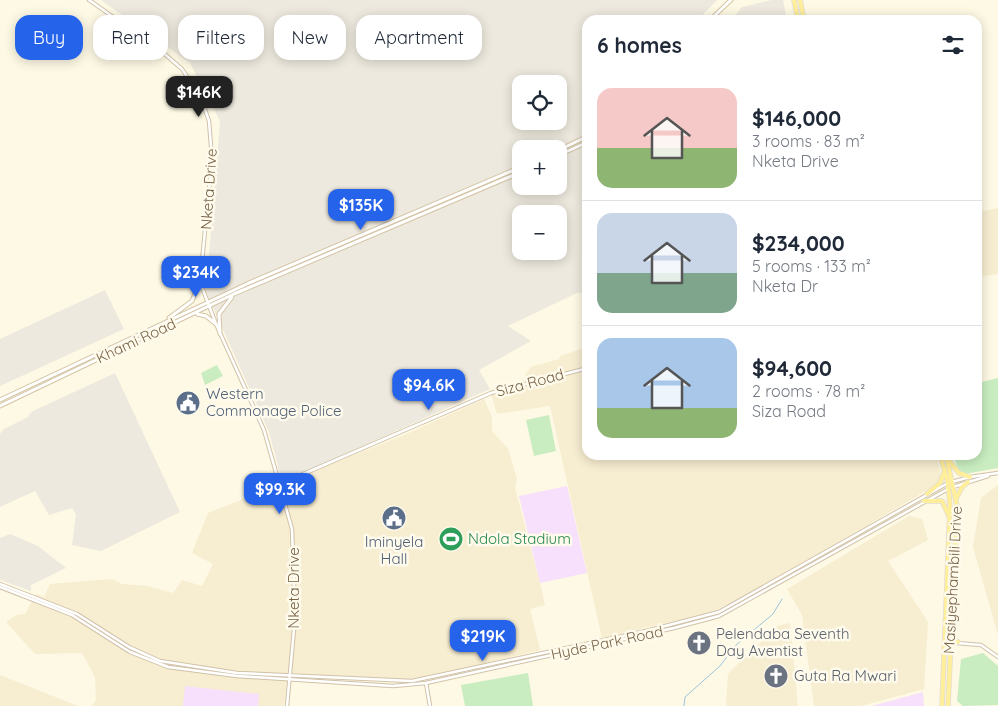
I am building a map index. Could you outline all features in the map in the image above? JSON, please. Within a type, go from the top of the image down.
[{"type":"main road","points":[[716,15],[730,0]]},
{"type":"main road","points":[[794,0],[797,15]]},
{"type":"main road","points":[[800,0],[803,15]]},
{"type":"main road","points":[[717,15],[720,11]]},
{"type":"main road","points":[[567,146],[582,139]]},
{"type":"main road","points":[[567,151],[582,145]]},
{"type":"main road","name":"Khami Road","points":[[0,400],[162,323],[512,170]]},
{"type":"main road","name":"Khami Road","points":[[0,406],[193,314],[208,304],[512,176]]},
{"type":"main road","points":[[162,323],[192,301],[200,282]]},
{"type":"main road","points":[[220,334],[220,310],[234,294]]},
{"type":"main road","points":[[193,314],[202,314],[216,324]]},
{"type":"main road","name":"Masiyephambili Drive","points":[[941,460],[948,486],[950,520],[947,642],[948,706]]},
{"type":"main road","points":[[948,460],[959,473],[969,479],[956,498]]},
{"type":"main road","name":"Masiyephambili Drive","points":[[942,706],[947,642],[950,634],[956,498],[948,460]]},
{"type":"main road","points":[[927,494],[942,481],[944,470]]},
{"type":"main road","points":[[924,501],[942,501],[950,520]]},
{"type":"main road","points":[[950,634],[958,642]]},
{"type":"street","name":"Nketa Drive","points":[[89,0],[173,61],[190,79],[201,98],[210,128],[212,159],[200,282],[220,334],[264,430],[292,529],[295,618],[287,706]]},
{"type":"street","name":"Siza Road","points":[[280,484],[492,393],[582,370]]},
{"type":"street","name":"Hyde Park Road","points":[[0,587],[72,615],[130,652],[157,664],[218,674],[391,681],[425,679],[655,629],[719,612],[927,494],[969,479],[998,473]]},
{"type":"street","name":"Hyde Park Road","points":[[0,584],[77,614],[130,647],[160,661],[218,671],[291,678],[393,686],[426,683],[674,628],[719,616],[948,486]]},
{"type":"street","points":[[947,642],[981,645],[998,657]]},
{"type":"street","points":[[426,683],[430,706]]},
{"type":"shaded area","points":[[101,0],[717,0],[703,15],[582,15],[582,293],[577,293],[508,326],[531,341],[479,370],[490,389],[282,482],[269,432],[206,292],[220,121],[190,63],[186,60],[264,60],[264,15],[178,15],[178,55],[168,47],[168,15],[122,15]]},
{"type":"shaded area","points":[[771,0],[783,0],[786,15],[735,15],[742,7]]},
{"type":"shaded area","points":[[998,208],[998,274],[982,276],[982,211]]},
{"type":"shaded area","points":[[105,290],[124,329],[0,386],[0,339]]},
{"type":"shaded area","points":[[582,349],[582,460],[937,460],[943,481],[755,591],[712,612],[602,638],[550,406],[497,414],[490,391],[526,379],[525,375],[531,367],[559,359],[560,356]]},
{"type":"shaded area","points":[[115,373],[180,512],[101,551],[72,545],[76,514],[72,508],[49,515],[35,491],[0,507],[0,434],[4,429],[28,417],[31,412]]},
{"type":"shaded area","points":[[484,399],[492,417],[492,431],[508,449],[517,479],[515,488],[545,605],[530,609],[540,650],[433,676],[401,680],[288,673],[284,706],[92,706],[96,700],[95,677],[82,653],[35,654],[6,622],[16,615],[25,614],[36,594],[44,597],[50,584],[112,579],[122,584],[147,586],[173,593],[182,580],[202,586],[213,564],[192,553],[208,513],[402,436]]},
{"type":"shaded area","points":[[998,485],[998,635],[973,547],[981,498]]},
{"type":"shaded area","points":[[567,486],[587,573],[540,583],[519,496]]},
{"type":"shaded area","points":[[909,516],[922,519],[928,540],[888,561],[928,622],[924,689],[861,706],[814,706],[802,615],[787,589]]},
{"type":"shaded area","points":[[10,534],[38,546],[66,568],[31,585],[31,591],[0,580],[0,538]]},
{"type":"shaded area","points":[[790,623],[798,706],[726,706],[728,674],[777,626]]},
{"type":"shaded area","points":[[0,675],[78,706],[0,706]]},
{"type":"shaded area","points":[[185,686],[259,694],[258,706],[183,706]]},
{"type":"shaded area","points":[[923,692],[924,706],[872,706]]},
{"type":"green space","points":[[217,365],[223,376],[205,385],[201,373]]},
{"type":"green space","points":[[998,378],[998,468],[965,474],[959,471],[955,460],[982,460],[982,382]]},
{"type":"green space","points":[[549,415],[556,451],[534,456],[526,420]]},
{"type":"green space","points":[[983,653],[998,666],[998,705],[963,706],[957,701],[961,659]]},
{"type":"green space","points":[[528,673],[533,706],[465,706],[461,685]]},
{"type":"waterway","points":[[684,706],[685,697],[720,666],[736,645],[773,614],[782,599]]},
{"type":"place","name":"Western Commonage Police","points":[[188,403]]},
{"type":"place","name":"Iminyela Hall","points":[[394,518]]},
{"type":"place","name":"Ndola Stadium","points":[[451,539]]},
{"type":"place","name":"Pelendaba Seventh Day Aventist","points":[[699,643]]},
{"type":"place","name":"Guta Ra Mwari","points":[[776,676]]}]
